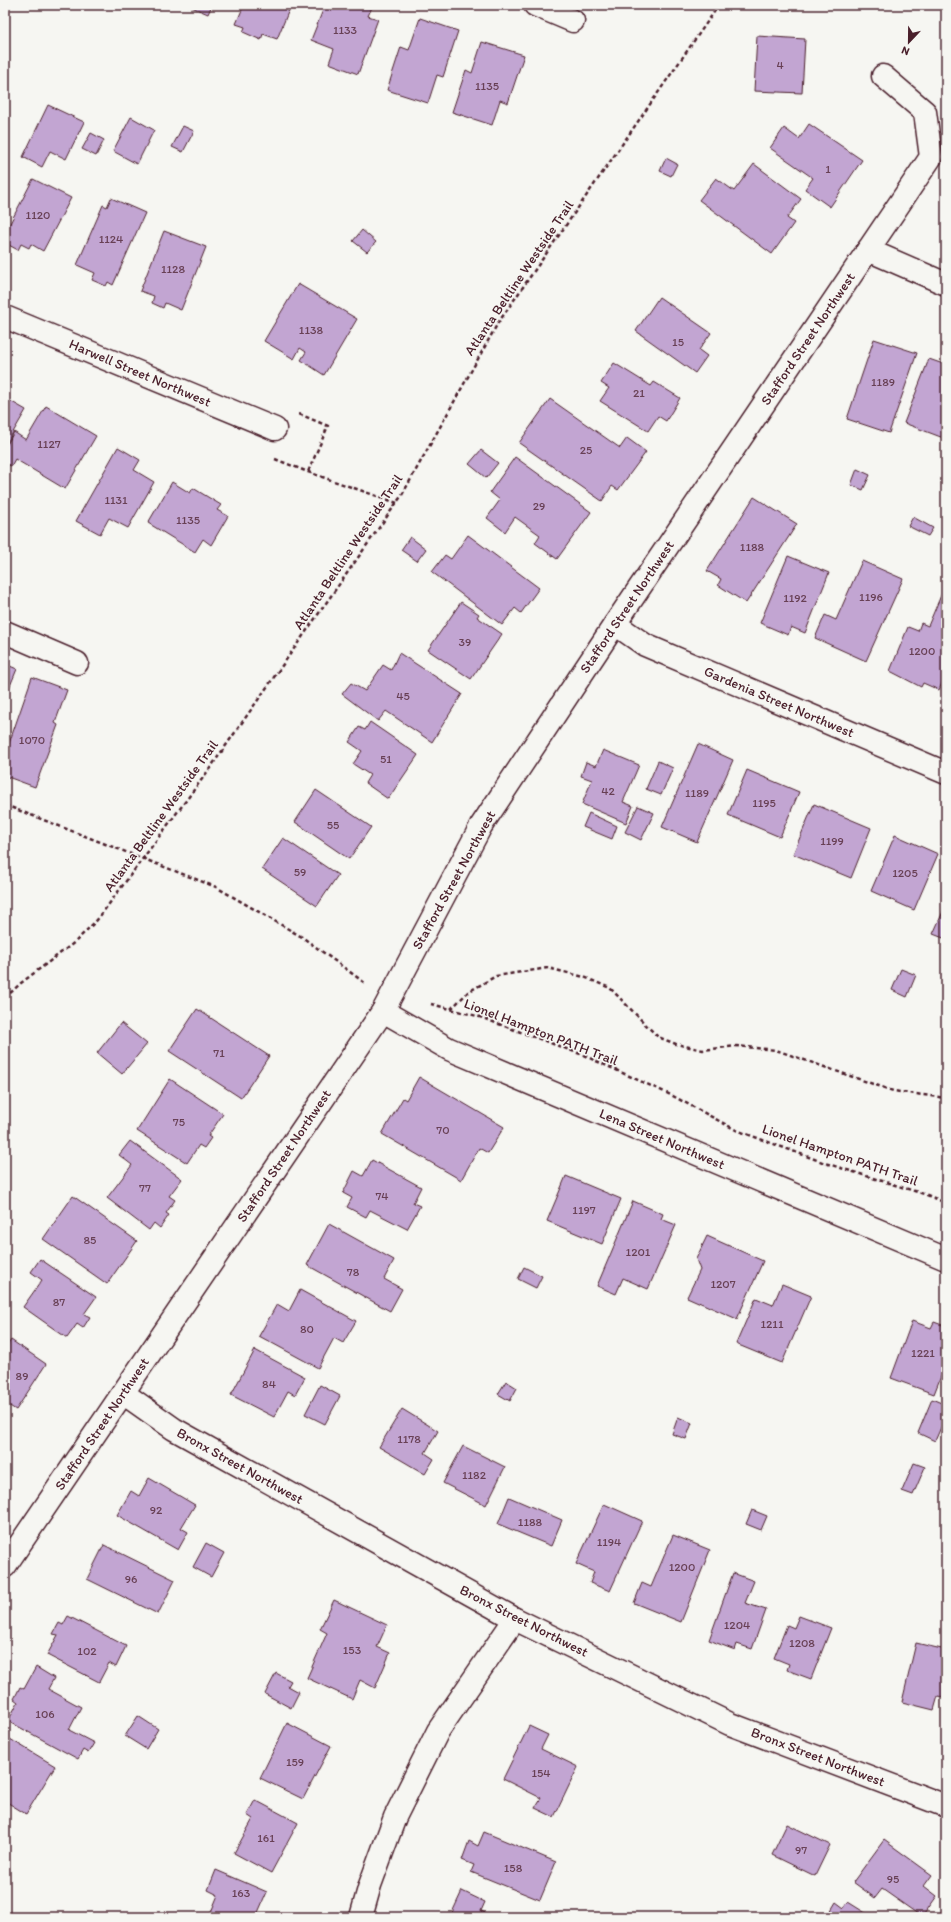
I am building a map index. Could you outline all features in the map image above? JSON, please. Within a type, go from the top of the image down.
[{"type":"street","points":[[534,5],[573,21]]},
{"type":"street","name":"Stafford Street Northwest","points":[[5,1566],[388,1001],[481,826],[615,624],[931,157],[924,112],[883,76]]},
{"type":"street","points":[[868,250],[946,284]]},
{"type":"street","name":"Harwell Street Northwest","points":[[5,317],[275,429]]},
{"type":"street","name":"Gardenia Street Northwest","points":[[615,624],[645,645],[946,773]]},
{"type":"street","points":[[5,632],[77,663]]},
{"type":"street","name":"Lena Street Northwest","points":[[388,1001],[449,1050],[946,1259]]},
{"type":"street","name":"Bronx Street Northwest","points":[[123,1394],[174,1429],[515,1619],[730,1724],[946,1806]]},
{"type":"street","points":[[361,1917],[370,1885],[394,1817],[438,1731],[515,1619]]},
{"type":"path","name":"Atlanta Beltline Westside Trail","points":[[5,998],[21,983],[75,942],[97,920],[208,772],[397,503],[498,323],[719,5]]},
{"type":"path","points":[[291,411],[328,426],[308,472]]},
{"type":"path","points":[[272,457],[308,472],[397,503]]},
{"type":"path","points":[[5,809],[6,805]]},
{"type":"path","name":"Lionel Hampton PATH Trail","points":[[6,805],[216,887],[302,937],[388,1001],[451,1009],[477,1016],[583,1055],[671,1095],[736,1130],[825,1164],[927,1195],[946,1203]]},
{"type":"path","points":[[451,1009],[468,992],[496,976],[548,968],[584,977],[610,988],[658,1037],[676,1044],[703,1050],[736,1046],[776,1050],[893,1091],[946,1098]]},
{"type":"building","points":[[187,5],[212,5],[208,14]]},
{"type":"building","points":[[244,5],[291,5],[277,39],[263,34],[261,40],[243,32],[245,27],[236,24]]},
{"type":"building","points":[[325,5],[373,5],[368,16],[378,19],[358,74],[329,63],[334,49],[311,40]]},
{"type":"building","points":[[420,18],[458,31],[443,77],[437,75],[428,103],[387,90],[401,47],[409,50]]},
{"type":"building","points":[[757,36],[805,39],[802,93],[754,91]]},
{"type":"building","points":[[482,42],[524,55],[508,103],[500,100],[492,125],[452,112],[466,70],[472,73]]},
{"type":"building","points":[[48,105],[84,122],[66,159],[50,151],[42,167],[23,157]]},
{"type":"building","points":[[131,117],[154,130],[137,164],[113,151]]},
{"type":"building","points":[[809,124],[862,160],[830,207],[805,189],[813,178],[770,148],[784,128],[799,139]]},
{"type":"building","points":[[183,126],[194,131],[183,152],[172,147]]},
{"type":"building","points":[[91,133],[104,140],[96,156],[82,149]]},
{"type":"building","points":[[666,158],[677,164],[671,176],[660,171]]},
{"type":"building","points":[[754,164],[801,199],[787,218],[794,223],[772,254],[699,200],[716,178],[734,191]]},
{"type":"building","points":[[33,179],[71,198],[43,251],[31,244],[29,248],[21,244],[18,250],[5,243],[5,233]]},
{"type":"building","points":[[111,198],[145,213],[113,285],[108,282],[106,286],[92,280],[95,273],[77,265],[103,205],[107,207]]},
{"type":"building","points":[[362,230],[376,242],[367,252],[353,241]]},
{"type":"building","points":[[164,231],[206,247],[181,310],[165,303],[163,308],[152,303],[154,296],[140,291]]},
{"type":"building","points":[[298,284],[357,319],[324,375],[301,360],[306,352],[300,348],[294,359],[264,341]]},
{"type":"building","points":[[659,297],[711,333],[699,350],[707,356],[695,373],[636,331]]},
{"type":"building","points":[[874,339],[917,353],[889,433],[847,419]]},
{"type":"building","points":[[929,359],[946,365],[946,439],[904,423]]},
{"type":"building","points":[[614,363],[651,386],[654,382],[680,398],[666,421],[658,416],[648,431],[600,401],[609,388],[601,383]]},
{"type":"building","points":[[5,398],[26,410],[5,446]]},
{"type":"building","points":[[550,399],[620,448],[627,438],[646,452],[618,490],[612,486],[602,501],[519,443]]},
{"type":"building","points":[[46,406],[96,436],[65,489],[15,459],[11,466],[5,463],[5,448],[14,432],[26,440]]},
{"type":"building","points":[[118,447],[140,460],[134,470],[154,482],[128,528],[109,518],[100,534],[76,521]]},
{"type":"building","points":[[481,450],[498,463],[486,478],[469,464]]},
{"type":"building","points":[[515,457],[591,512],[557,559],[535,543],[540,535],[515,517],[505,532],[487,518],[500,500],[490,492]]},
{"type":"building","points":[[857,469],[870,475],[863,490],[851,485]]},
{"type":"building","points":[[172,482],[190,493],[193,488],[221,505],[217,510],[228,516],[211,545],[203,539],[195,552],[148,523]]},
{"type":"building","points":[[754,497],[797,524],[746,603],[718,585],[721,579],[707,571]]},
{"type":"building","points":[[913,517],[933,528],[928,536],[908,526]]},
{"type":"building","points":[[468,535],[539,588],[521,613],[515,608],[502,625],[432,572],[445,555],[451,559]]},
{"type":"building","points":[[410,537],[426,549],[417,561],[401,550]]},
{"type":"building","points":[[788,556],[829,573],[805,633],[791,627],[788,635],[760,623]]},
{"type":"building","points":[[862,561],[903,579],[866,661],[815,638],[825,615],[836,620]]},
{"type":"building","points":[[942,593],[946,595],[946,674],[939,690],[923,683],[921,687],[890,671],[908,627],[918,631],[921,623],[928,626]]},
{"type":"building","points":[[461,602],[479,614],[477,617],[502,634],[471,679],[428,650]]},
{"type":"building","points":[[399,653],[462,694],[432,742],[386,711],[378,721],[342,694],[351,683],[365,691],[383,665],[391,670]]},
{"type":"building","points":[[5,664],[17,669],[5,698]]},
{"type":"building","points":[[32,677],[67,690],[55,723],[58,725],[35,787],[5,776],[5,755]]},
{"type":"building","points":[[370,722],[418,755],[388,799],[365,783],[370,775],[353,764],[362,751],[349,742],[359,727],[365,730]]},
{"type":"building","points":[[698,744],[733,760],[697,842],[662,827]]},
{"type":"building","points":[[603,750],[639,765],[623,802],[633,806],[626,823],[582,804],[592,780],[581,776],[586,762],[596,766]]},
{"type":"building","points":[[658,761],[673,768],[661,795],[646,789]]},
{"type":"building","points":[[747,770],[799,792],[780,837],[728,815]]},
{"type":"building","points":[[316,790],[371,827],[349,859],[295,822]]},
{"type":"building","points":[[814,804],[871,828],[851,878],[793,854]]},
{"type":"building","points":[[638,806],[654,813],[641,840],[625,832]]},
{"type":"building","points":[[589,813],[617,826],[612,839],[583,827]]},
{"type":"building","points":[[895,835],[938,854],[914,910],[871,891]]},
{"type":"building","points":[[283,838],[338,875],[317,906],[262,869]]},
{"type":"building","points":[[946,905],[946,939],[933,934]]},
{"type":"building","points":[[901,969],[916,975],[907,997],[892,990]]},
{"type":"building","points":[[197,1009],[269,1056],[241,1098],[169,1051]]},
{"type":"building","points":[[121,1023],[147,1044],[122,1074],[97,1053]]},
{"type":"building","points":[[419,1077],[504,1127],[488,1153],[479,1148],[461,1180],[382,1134],[403,1098],[406,1100]]},
{"type":"building","points":[[170,1079],[223,1114],[208,1136],[211,1138],[204,1148],[199,1145],[187,1163],[137,1131]]},
{"type":"building","points":[[130,1141],[182,1179],[169,1196],[175,1200],[166,1213],[169,1215],[160,1228],[154,1223],[149,1230],[107,1198],[132,1165],[119,1155]]},
{"type":"building","points":[[372,1160],[421,1187],[413,1203],[420,1206],[407,1229],[370,1210],[366,1217],[347,1207],[352,1198],[343,1193],[354,1171],[363,1176]]},
{"type":"building","points":[[566,1176],[621,1199],[602,1244],[547,1221]]},
{"type":"building","points":[[73,1196],[137,1241],[107,1284],[43,1239]]},
{"type":"building","points":[[633,1201],[663,1214],[661,1219],[676,1225],[648,1289],[623,1278],[616,1294],[597,1286]]},
{"type":"building","points":[[329,1224],[394,1260],[384,1279],[402,1289],[390,1311],[307,1265]]},
{"type":"building","points":[[707,1236],[763,1261],[737,1319],[687,1297],[700,1270],[696,1259]]},
{"type":"building","points":[[40,1259],[96,1297],[84,1314],[90,1317],[83,1328],[77,1324],[67,1338],[23,1307],[42,1280],[31,1272]]},
{"type":"building","points":[[524,1267],[542,1276],[536,1288],[518,1279]]},
{"type":"building","points":[[782,1284],[811,1296],[782,1363],[736,1344],[756,1298],[773,1305]]},
{"type":"building","points":[[300,1290],[356,1321],[343,1343],[334,1338],[318,1368],[259,1336],[277,1304],[289,1311]]},
{"type":"building","points":[[912,1321],[931,1328],[934,1322],[945,1326],[943,1332],[946,1334],[946,1373],[943,1371],[934,1394],[891,1378]]},
{"type":"building","points":[[11,1340],[46,1364],[16,1410],[5,1403],[5,1394],[8,1390],[5,1388],[5,1349]]},
{"type":"building","points":[[255,1350],[305,1377],[295,1395],[288,1391],[274,1417],[231,1395]]},
{"type":"building","points":[[506,1381],[517,1388],[510,1401],[498,1394]]},
{"type":"building","points":[[320,1385],[340,1396],[325,1424],[305,1414]]},
{"type":"building","points":[[932,1399],[946,1405],[946,1416],[935,1441],[918,1433]]},
{"type":"building","points":[[402,1409],[438,1431],[425,1453],[434,1459],[425,1474],[379,1447]]},
{"type":"building","points":[[678,1417],[692,1423],[686,1439],[672,1434]]},
{"type":"building","points":[[463,1446],[505,1467],[486,1505],[443,1483]]},
{"type":"building","points":[[914,1463],[925,1467],[913,1495],[902,1491]]},
{"type":"building","points":[[149,1478],[195,1505],[181,1528],[188,1532],[178,1550],[117,1515],[131,1491],[139,1496]]},
{"type":"building","points":[[509,1497],[562,1520],[551,1546],[498,1524]]},
{"type":"building","points":[[604,1504],[642,1521],[610,1591],[590,1583],[594,1572],[576,1564]]},
{"type":"building","points":[[752,1510],[767,1516],[761,1530],[746,1524]]},
{"type":"building","points":[[673,1535],[710,1550],[681,1622],[634,1603],[642,1583],[651,1587]]},
{"type":"building","points":[[206,1543],[224,1553],[211,1577],[193,1567]]},
{"type":"building","points":[[104,1545],[175,1580],[158,1614],[87,1579]]},
{"type":"building","points":[[733,1573],[754,1581],[745,1603],[766,1610],[752,1649],[737,1644],[735,1650],[709,1640]]},
{"type":"building","points":[[334,1600],[387,1625],[377,1647],[390,1653],[375,1688],[360,1680],[352,1699],[307,1678],[327,1633],[320,1629]]},
{"type":"building","points":[[68,1616],[126,1646],[116,1667],[109,1663],[99,1682],[47,1655],[58,1635],[53,1634],[59,1623],[63,1625]]},
{"type":"building","points":[[799,1616],[831,1628],[811,1679],[787,1670],[789,1664],[774,1658],[787,1625],[794,1628]]},
{"type":"building","points":[[916,1643],[946,1650],[946,1698],[938,1696],[934,1710],[902,1702]]},
{"type":"building","points":[[36,1667],[54,1678],[48,1689],[81,1707],[69,1730],[94,1743],[88,1753],[83,1750],[78,1759],[8,1721],[18,1702],[14,1699],[20,1687],[24,1689]]},
{"type":"building","points":[[276,1673],[291,1681],[288,1686],[299,1692],[291,1708],[265,1694]]},
{"type":"building","points":[[138,1716],[158,1729],[146,1749],[125,1736]]},
{"type":"building","points":[[287,1723],[331,1746],[303,1799],[260,1778]]},
{"type":"building","points":[[529,1726],[548,1735],[541,1749],[578,1767],[554,1817],[535,1808],[541,1798],[503,1779]]},
{"type":"building","points":[[5,1736],[55,1766],[26,1814],[5,1801]]},
{"type":"building","points":[[255,1800],[298,1823],[271,1873],[234,1853],[253,1819],[247,1815]]},
{"type":"building","points":[[787,1824],[830,1845],[815,1876],[772,1855]]},
{"type":"building","points":[[484,1832],[556,1862],[540,1900],[471,1872],[474,1865],[462,1860],[469,1841],[478,1846]]},
{"type":"building","points":[[884,1840],[932,1875],[924,1886],[937,1896],[922,1917],[882,1889],[875,1898],[853,1882]]},
{"type":"building","points":[[216,1870],[267,1892],[256,1917],[209,1917],[218,1895],[208,1890]]},
{"type":"building","points":[[462,1891],[485,1902],[481,1911],[494,1917],[450,1917]]},
{"type":"building","points":[[836,1902],[844,1908],[848,1902],[872,1917],[827,1917]]}]
